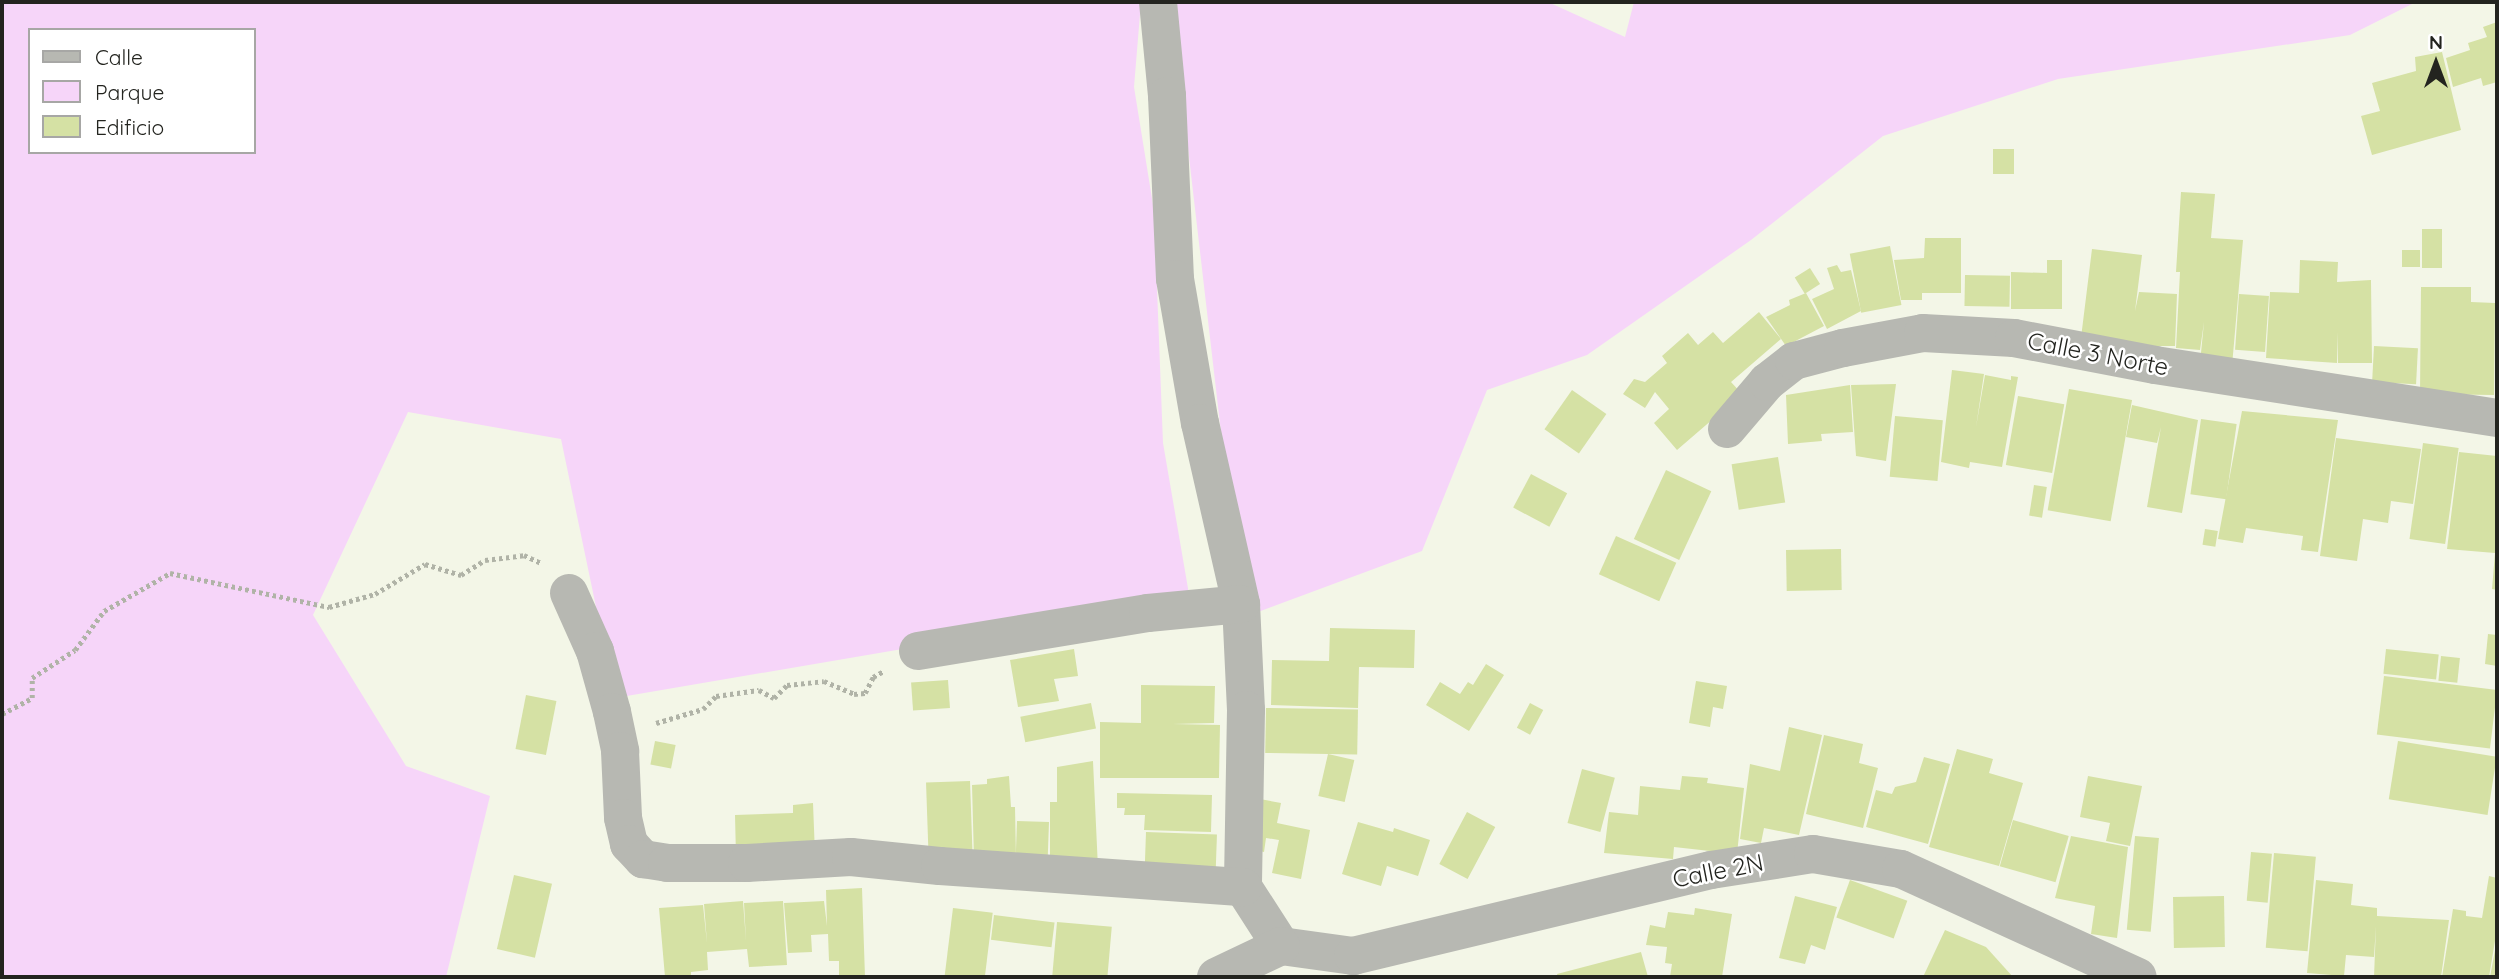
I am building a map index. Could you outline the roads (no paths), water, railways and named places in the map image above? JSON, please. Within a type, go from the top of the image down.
[{"type":"street","points":[[1158,2],[1167,96],[1175,279],[1199,423],[1241,604],[1246,710],[1243,887],[1281,946],[1216,977]]},
{"type":"street","name":"Calle 3 Norte","points":[[1727,429],[1767,382],[1794,361],[1843,348],[1923,333],[2014,338],[2155,365],[2497,418]]},
{"type":"street","points":[[569,593],[595,651],[612,712],[620,751],[623,818],[629,844],[643,859],[667,863],[747,863],[851,856],[940,866],[1243,887]]},
{"type":"street","points":[[918,651],[1148,613],[1241,604]]},
{"type":"street","name":"Calle 2N","points":[[1281,946],[1353,956],[1710,870],[1813,854],[1901,869],[2138,977]]}]
